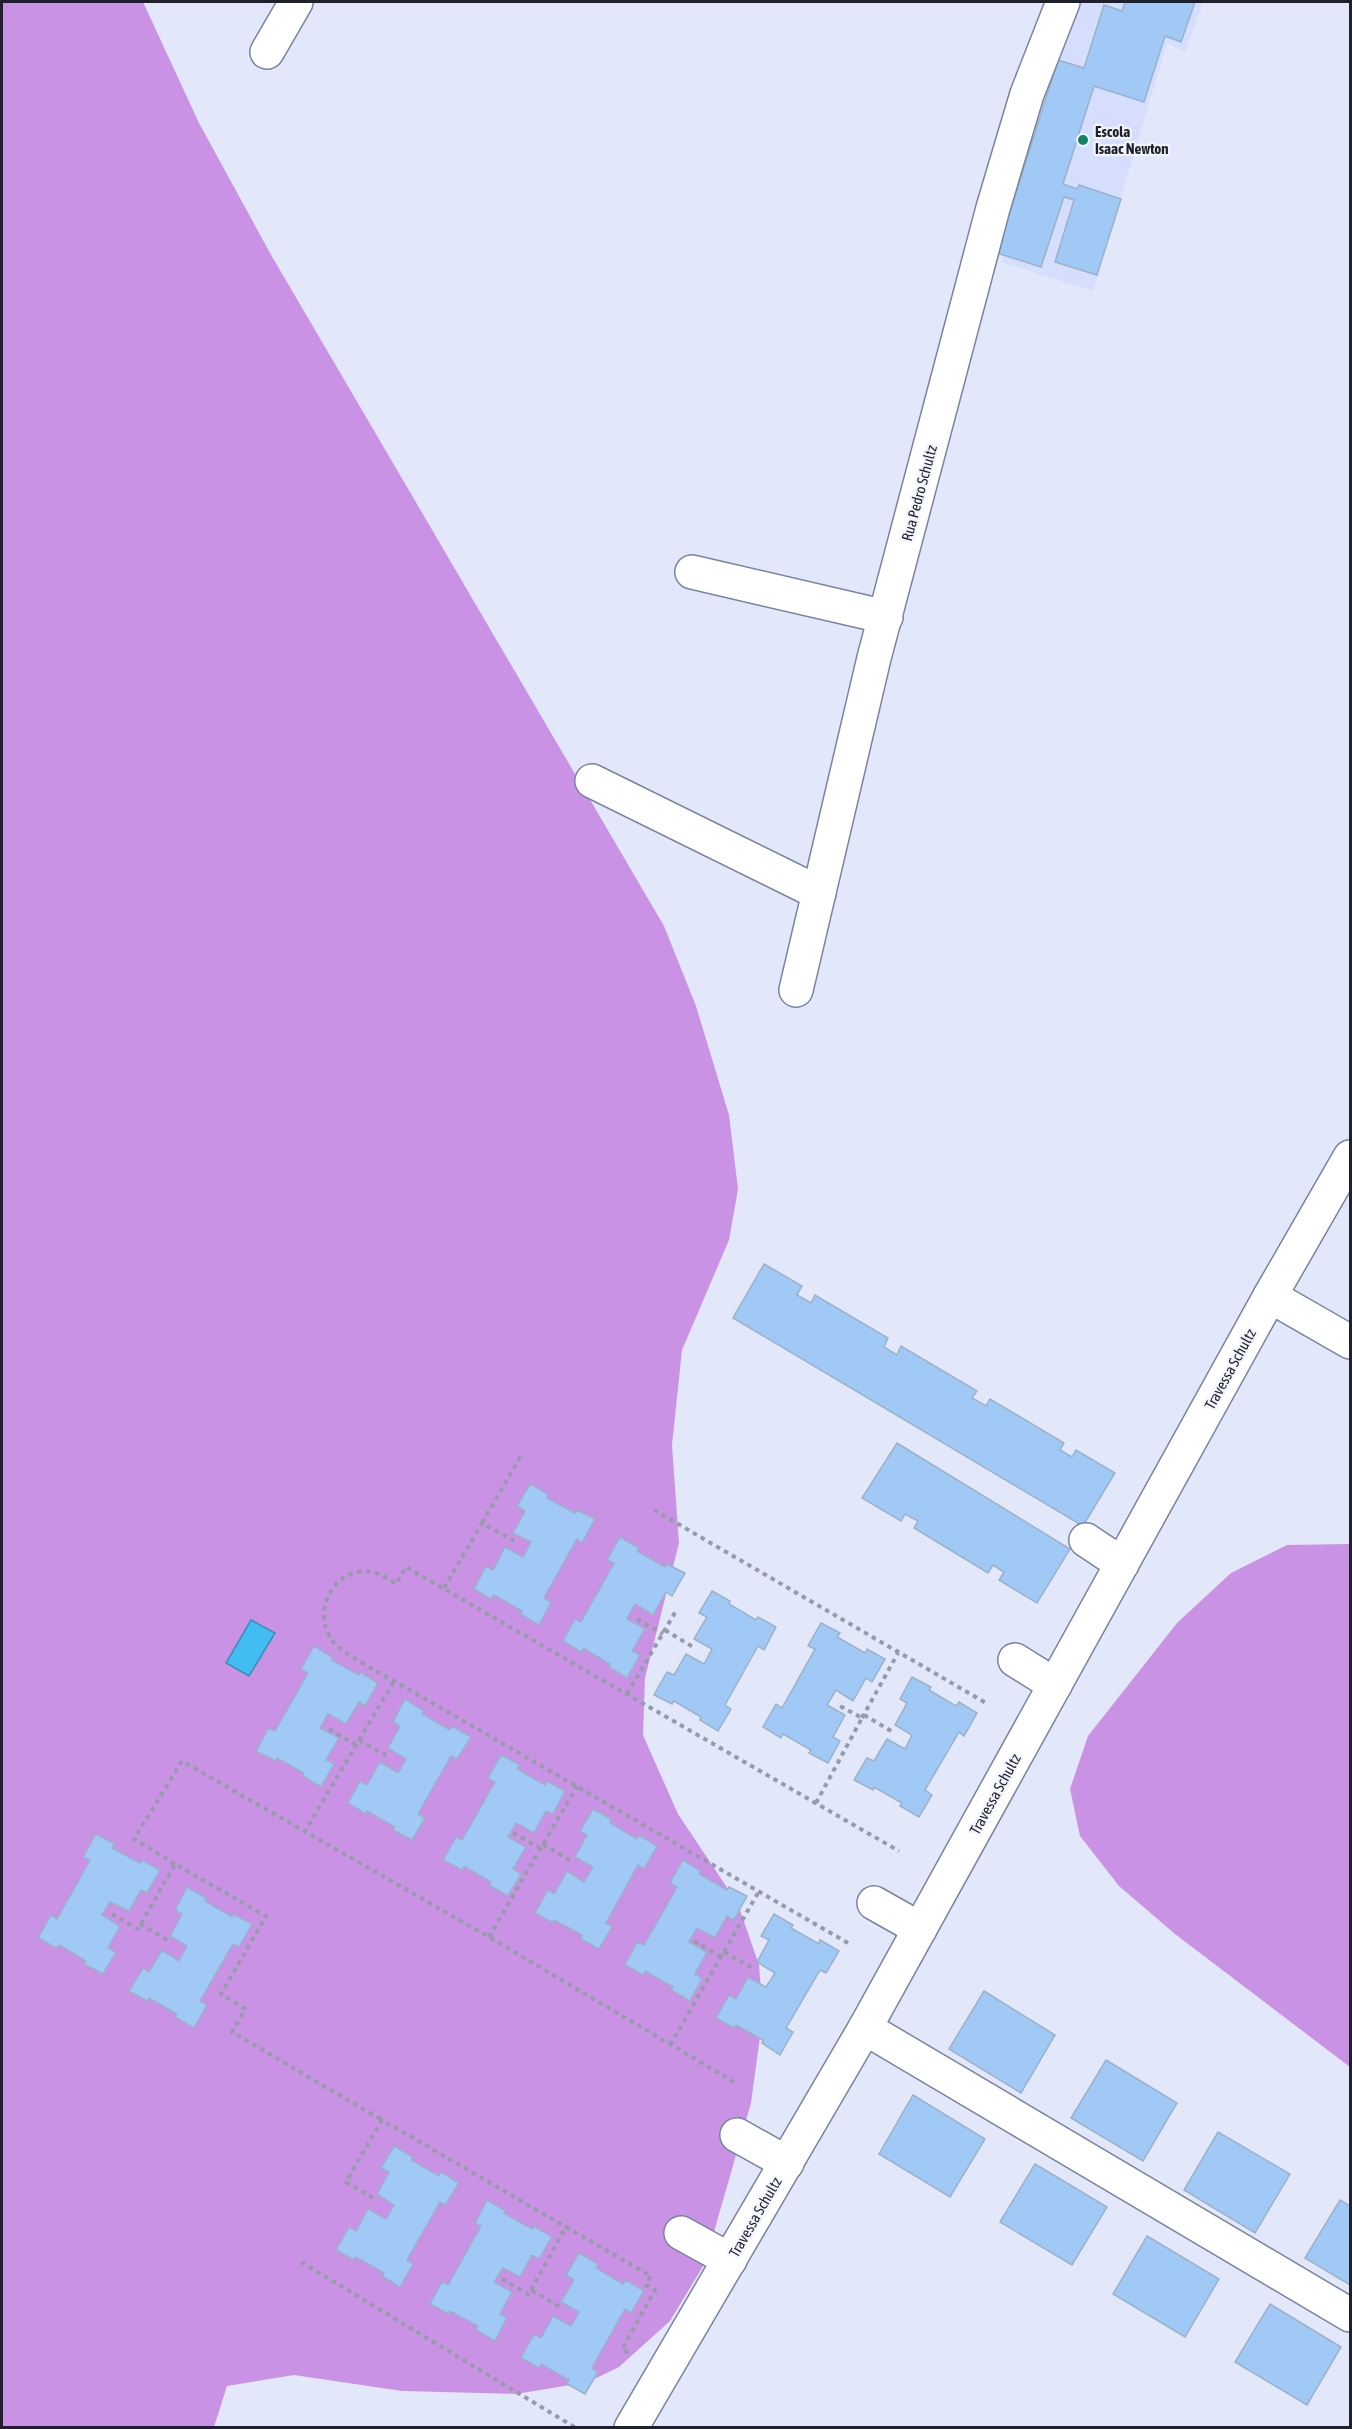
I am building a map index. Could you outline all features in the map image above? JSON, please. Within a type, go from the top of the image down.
[{"type":"street","points":[[267,52],[296,2]]},
{"type":"street","name":"Rua Pedro Schultz","points":[[796,990],[874,658],[993,208],[1027,94],[1063,2]]},
{"type":"street","points":[[692,572],[886,617]]},
{"type":"street","points":[[592,782],[819,893]]},
{"type":"street","name":"Travessa Schultz","points":[[631,2427],[665,2373],[865,2028],[1270,1296],[1350,1157]]},
{"type":"street","points":[[1270,1296],[1350,1342]]},
{"type":"street","points":[[1086,1540],[1122,1564]]},
{"type":"street","points":[[1015,1660],[1055,1685]]},
{"type":"street","points":[[874,1903],[920,1929]]},
{"type":"street","points":[[865,2028],[1350,2315]]},
{"type":"street","points":[[737,2135],[787,2163]]},
{"type":"street","points":[[681,2233],[730,2260]]},
{"type":"path","points":[[444,1588],[522,1454]]},
{"type":"path","points":[[654,1510],[986,1703]]},
{"type":"path","points":[[482,1523],[514,1541]]},
{"type":"path","points":[[848,1943],[758,1893],[335,1645],[323,1623],[325,1601],[337,1581],[358,1572],[376,1572],[396,1584],[406,1567],[899,1851]]},
{"type":"path","points":[[627,1694],[676,1611]]},
{"type":"path","points":[[638,1619],[693,1647]]},
{"type":"path","points":[[816,1803],[898,1653]]},
{"type":"path","points":[[304,1833],[394,1681]]},
{"type":"path","points":[[837,1705],[893,1732]]},
{"type":"path","points":[[329,1729],[389,1757]]},
{"type":"path","points":[[665,2373],[622,2349],[655,2290],[646,2284],[651,2276],[232,2032],[245,2009],[221,1994],[266,1916],[134,1839],[182,1761],[489,1937],[734,2082]]},
{"type":"path","points":[[489,1937],[577,1786]]},
{"type":"path","points":[[513,1833],[573,1862]]},
{"type":"path","points":[[112,1914],[138,1929],[175,1864]]},
{"type":"path","points":[[670,2045],[758,1893]]},
{"type":"path","points":[[140,1924],[167,1940]]},
{"type":"path","points":[[694,1941],[754,1969]]},
{"type":"path","points":[[373,2198],[346,2182],[382,2120]]},
{"type":"path","points":[[502,2279],[528,2294],[566,2227]]},
{"type":"path","points":[[301,2262],[576,2427]]},
{"type":"path","points":[[531,2290],[560,2307]]},
{"type":"shaded area","points":[[2,2],[143,2],[199,123],[270,253],[664,926],[696,1006],[729,1115],[738,1189],[729,1240],[682,1350],[672,1445],[679,1543],[645,1678],[643,1735],[678,1814],[738,1904],[759,1965],[763,2015],[751,2103],[705,2263],[670,2321],[619,2367],[588,2382],[516,2394],[402,2391],[294,2375],[227,2386],[214,2427],[2,2428]]},
{"type":"shaded area","name":"Escola Isaac Newton","points":[[1077,2],[1203,2],[1185,52],[1167,43],[1093,291],[1001,262],[1041,82]]},
{"type":"shaded area","points":[[1350,1544],[1350,2067],[1175,1934],[1119,1886],[1080,1836],[1070,1789],[1088,1736],[1177,1623],[1231,1573],[1287,1545]]},
{"type":"water","points":[[251,1620],[275,1633],[249,1676],[226,1663]]},
{"type":"building","name":"Escola Isaac Newton","points":[[1125,2],[1195,2],[1181,42],[1165,36],[1144,102],[1094,86],[1063,184],[1077,189],[1079,185],[1121,199],[1097,275],[1055,262],[1074,200],[1064,197],[1041,267],[997,253],[1058,60],[1084,68],[1104,5],[1122,11]]},
{"type":"building","points":[[764,1264],[802,1286],[797,1295],[811,1303],[815,1295],[888,1338],[884,1347],[897,1355],[901,1346],[977,1391],[972,1398],[986,1406],[990,1399],[1064,1443],[1060,1450],[1072,1457],[1076,1450],[1115,1473],[1083,1526],[733,1318]]},
{"type":"building","points":[[897,1443],[1070,1549],[1037,1603],[999,1580],[1004,1572],[993,1565],[988,1573],[914,1528],[918,1521],[905,1514],[901,1521],[862,1498]]},
{"type":"building","points":[[530,1484],[548,1494],[547,1498],[575,1513],[577,1510],[595,1519],[582,1543],[577,1539],[544,1598],[551,1602],[539,1625],[520,1614],[522,1611],[494,1595],[491,1599],[474,1589],[486,1566],[493,1570],[505,1547],[523,1557],[531,1542],[513,1533],[525,1511],[517,1506]]},
{"type":"building","points":[[620,1537],[639,1548],[637,1551],[665,1567],[667,1564],[685,1573],[672,1596],[666,1592],[653,1615],[635,1604],[627,1619],[645,1629],[632,1651],[640,1655],[627,1678],[609,1667],[610,1664],[583,1648],[581,1652],[563,1641],[575,1619],[581,1622],[614,1563],[607,1560]]},
{"type":"building","points":[[712,1591],[756,1620],[758,1617],[776,1627],[764,1650],[758,1646],[725,1705],[731,1709],[718,1731],[700,1720],[701,1717],[674,1701],[672,1704],[654,1695],[667,1672],[674,1675],[686,1654],[704,1664],[712,1649],[694,1639],[707,1617],[699,1613]]},
{"type":"building","points":[[821,1623],[840,1633],[837,1637],[865,1653],[867,1649],[885,1659],[872,1682],[866,1678],[853,1701],[836,1690],[827,1705],[845,1715],[833,1737],[840,1741],[828,1763],[809,1753],[811,1750],[783,1734],[781,1738],[763,1727],[776,1704],[782,1708],[815,1649],[808,1646]]},
{"type":"building","points":[[314,1646],[332,1657],[331,1660],[359,1675],[360,1672],[378,1683],[365,1706],[359,1702],[346,1724],[328,1714],[320,1728],[339,1738],[326,1760],[334,1764],[321,1787],[303,1776],[304,1773],[277,1758],[275,1761],[256,1751],[269,1728],[275,1731],[308,1673],[301,1669]]},
{"type":"building","points":[[912,1677],[931,1687],[929,1690],[956,1706],[959,1702],[977,1713],[964,1736],[959,1732],[925,1790],[932,1795],[919,1817],[900,1806],[902,1803],[874,1787],[873,1790],[854,1780],[867,1758],[874,1761],[887,1739],[905,1749],[912,1735],[895,1725],[907,1703],[900,1699]]},
{"type":"building","points":[[405,1699],[424,1711],[422,1714],[450,1730],[452,1726],[471,1737],[457,1759],[451,1756],[418,1814],[425,1818],[412,1840],[393,1830],[395,1827],[348,1803],[360,1781],[367,1785],[380,1762],[398,1773],[406,1759],[388,1748],[400,1726],[393,1722]]},
{"type":"building","points":[[501,1755],[520,1765],[517,1769],[545,1785],[547,1781],[565,1791],[553,1814],[546,1811],[534,1833],[516,1823],[508,1837],[526,1847],[513,1869],[521,1874],[508,1896],[489,1885],[491,1882],[464,1866],[462,1870],[443,1860],[456,1837],[462,1840],[495,1782],[488,1778]]},
{"type":"building","points":[[593,1809],[611,1819],[610,1823],[637,1839],[639,1835],[657,1846],[644,1869],[638,1865],[606,1923],[612,1927],[599,1949],[581,1939],[582,1935],[535,1913],[548,1890],[554,1894],[567,1871],[584,1882],[593,1867],[575,1857],[587,1835],[580,1831]]},
{"type":"building","points":[[96,1834],[115,1844],[112,1848],[140,1863],[142,1860],[160,1870],[147,1893],[141,1890],[129,1911],[110,1902],[102,1915],[120,1926],[108,1948],[116,1952],[103,1974],[84,1964],[86,1961],[59,1945],[56,1948],[38,1938],[51,1915],[57,1919],[90,1860],[83,1857]]},
{"type":"building","points":[[683,1860],[701,1871],[699,1874],[727,1890],[729,1887],[747,1896],[734,1920],[727,1916],[715,1938],[697,1928],[689,1942],[707,1952],[695,1974],[702,1978],[690,2001],[671,1990],[673,1987],[645,1971],[643,1975],[625,1965],[637,1942],[644,1945],[677,1887],[670,1883]]},
{"type":"building","points":[[187,1887],[232,1917],[233,1914],[252,1924],[239,1947],[233,1944],[200,2001],[207,2005],[194,2028],[175,2017],[177,2014],[149,1998],[147,2001],[129,1991],[143,1968],[149,1972],[162,1950],[179,1961],[187,1946],[170,1936],[182,1914],[175,1910]]},
{"type":"building","points":[[774,1914],[793,1925],[791,1928],[819,1944],[820,1940],[839,1951],[826,1973],[820,1970],[786,2028],[793,2032],[780,2055],[762,2043],[763,2040],[736,2025],[734,2028],[716,2018],[729,1995],[736,1999],[748,1977],[766,1987],[775,1973],[757,1962],[769,1940],[761,1936]]},
{"type":"building","points":[[984,1991],[1055,2035],[1021,2093],[949,2049]]},
{"type":"building","points":[[1106,2060],[1177,2103],[1143,2161],[1071,2118]]},
{"type":"building","points":[[913,2095],[985,2139],[950,2197],[879,2154]]},
{"type":"building","points":[[1218,2132],[1290,2174],[1255,2233],[1184,2190]]},
{"type":"building","points":[[394,2146],[413,2157],[411,2160],[439,2176],[441,2172],[459,2183],[445,2205],[440,2202],[407,2260],[413,2264],[400,2287],[382,2276],[384,2273],[356,2257],[354,2260],[336,2250],[349,2227],[356,2231],[368,2209],[386,2219],[394,2205],[377,2194],[389,2172],[381,2168]]},
{"type":"building","points":[[1035,2164],[1107,2207],[1072,2265],[1000,2222]]},
{"type":"building","points":[[487,2200],[532,2229],[534,2226],[552,2237],[539,2259],[532,2255],[520,2277],[503,2268],[494,2282],[512,2292],[500,2314],[507,2318],[495,2341],[476,2330],[478,2326],[450,2311],[449,2314],[430,2304],[442,2282],[448,2285],[481,2226],[475,2223]]},
{"type":"building","points":[[1340,2200],[1350,2206],[1350,2285],[1305,2258]]},
{"type":"building","points":[[1147,2236],[1219,2279],[1185,2337],[1113,2294]]},
{"type":"building","points":[[579,2253],[598,2264],[596,2268],[623,2284],[626,2280],[644,2291],[631,2313],[625,2309],[592,2368],[598,2372],[585,2394],[567,2384],[569,2380],[541,2364],[539,2368],[521,2358],[534,2334],[541,2338],[553,2316],[571,2326],[579,2312],[561,2302],[574,2280],[566,2275]]},
{"type":"building","points":[[1270,2304],[1341,2347],[1307,2405],[1235,2362]]},
{"type":"place","name":"Escola Isaac Newton","points":[[1083,140]]}]
